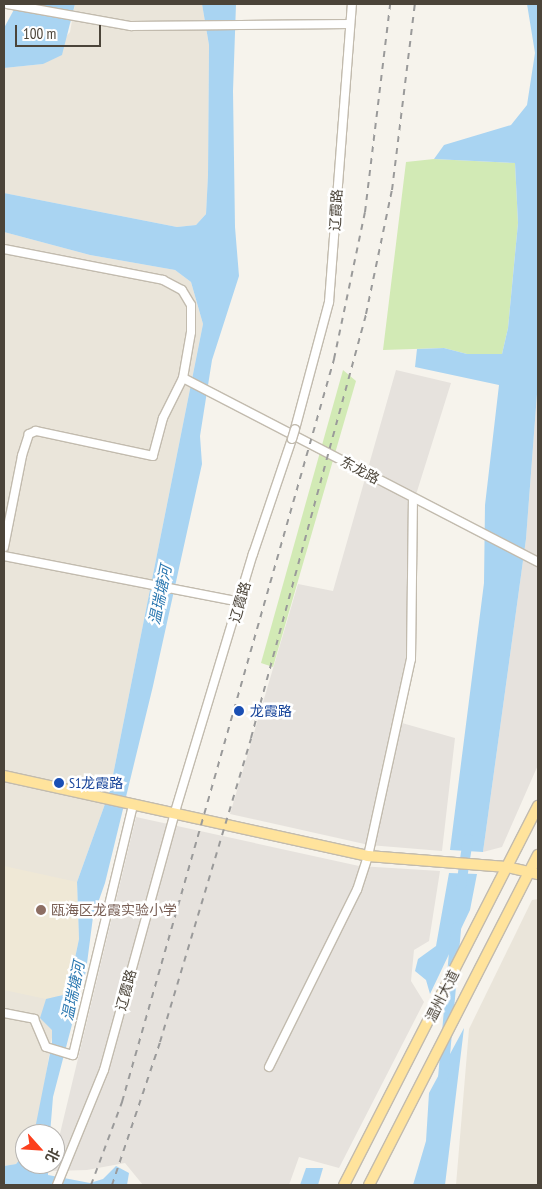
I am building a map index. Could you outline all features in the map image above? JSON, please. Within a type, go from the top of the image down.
[{"type":"main road","points":[[4,776],[133,806],[368,856],[507,867],[534,873]]},
{"type":"main road","name":"温州大道","points":[[344,1185],[538,806]]},
{"type":"main road","name":"温州大道","points":[[369,1185],[472,986],[534,873],[538,855]]},
{"type":"street","points":[[7,4],[131,26],[350,24]]},
{"type":"street","name":"辽霞路","points":[[57,1185],[104,1070],[174,815],[253,554],[292,439],[329,302],[352,4]]},
{"type":"street","points":[[4,249],[163,280],[182,290],[191,305],[191,332],[185,378],[163,418],[154,456],[36,431],[30,434],[22,456],[4,547],[4,557],[240,602]]},
{"type":"street","name":"东龙路","points":[[185,378],[413,499],[538,562]]},
{"type":"street","points":[[268,1067],[357,890],[368,856],[411,659],[413,499]]},
{"type":"street","points":[[4,1013],[34,1019],[48,1048],[73,1055],[133,806]]},
{"type":"shaded area","points":[[75,4],[202,4],[209,45],[208,175],[206,214],[196,225],[177,227],[4,193],[4,68],[43,64],[70,32]]},
{"type":"shaded area","points":[[4,232],[90,255],[175,270],[191,282],[203,324],[110,790],[77,882],[39,1118],[37,1124],[15,1124],[15,1164],[4,1166]]},
{"type":"shaded area","points":[[396,370],[451,383],[414,501],[415,646],[402,723],[455,738],[442,851],[369,845],[230,814],[298,584],[333,591]]},
{"type":"shaded area","points":[[538,381],[538,765],[502,847],[483,852],[526,539]]},
{"type":"shaded area","points":[[136,817],[359,866],[440,871],[429,941],[414,950],[411,981],[424,1002],[339,1168],[299,1157],[289,1185],[143,1185],[125,1163],[87,1170],[65,1171],[65,1124],[62,1124]]},
{"type":"shaded area","name":"瓯海区龙霞实验小学","points":[[4,866],[77,882],[79,939],[71,977],[63,995],[46,999],[4,990]]},
{"type":"shaded area","points":[[538,899],[538,1185],[456,1185],[469,1029],[532,900]]},
{"type":"green space","points":[[434,159],[515,163],[518,223],[508,328],[502,354],[467,354],[444,348],[383,350],[406,162]]},
{"type":"green space","points":[[343,370],[356,381],[273,667],[261,663]]},
{"type":"water","points":[[17,4],[75,4],[62,55],[43,64],[4,68],[4,28]]},
{"type":"water","name":"温瑞塘河","points":[[202,4],[236,4],[233,91],[235,227],[239,276],[212,360],[200,436],[202,464],[153,686],[105,883],[93,917],[86,971],[53,1097],[51,1124],[36,1124],[52,1043],[52,1030],[40,1018],[46,999],[63,995],[71,977],[79,939],[77,882],[110,790],[203,324],[191,282],[175,270],[90,255],[4,232],[4,193],[177,227],[196,225],[206,214],[209,45]]},
{"type":"water","points":[[527,4],[538,4],[538,381],[526,539],[483,852],[450,850],[484,583],[485,505],[499,385],[415,367],[417,349],[444,348],[467,354],[502,354],[508,328],[518,223],[515,163],[434,159],[444,145],[511,125],[527,105],[535,53]]},
{"type":"water","points":[[449,873],[477,874],[470,910],[430,994],[426,980],[415,971],[418,959],[436,946]]},
{"type":"water","points":[[464,1028],[445,1185],[413,1185],[426,1141],[429,1093]]},
{"type":"water","points":[[15,1164],[15,1174],[48,1174],[90,1183],[103,1179],[116,1166],[129,1173],[127,1185],[4,1185],[4,1166]]},
{"type":"water","points":[[306,1168],[323,1168],[318,1185],[300,1185]]},
{"type":"waterway","points":[[461,886],[468,839]]},
{"type":"waterway","points":[[443,1078],[456,928]]},
{"type":"railway","points":[[91,1185],[122,1102],[334,359],[365,212],[390,4]]},
{"type":"railway","points":[[112,1185],[160,1042],[251,738],[366,314],[392,190],[415,4]]},
{"type":"place","name":"龙霞路","points":[[239,711]]},
{"type":"place","name":"S1龙霞路","points":[[59,783]]},
{"type":"place","name":"瓯海区龙霞实验小学","points":[[41,910]]}]
